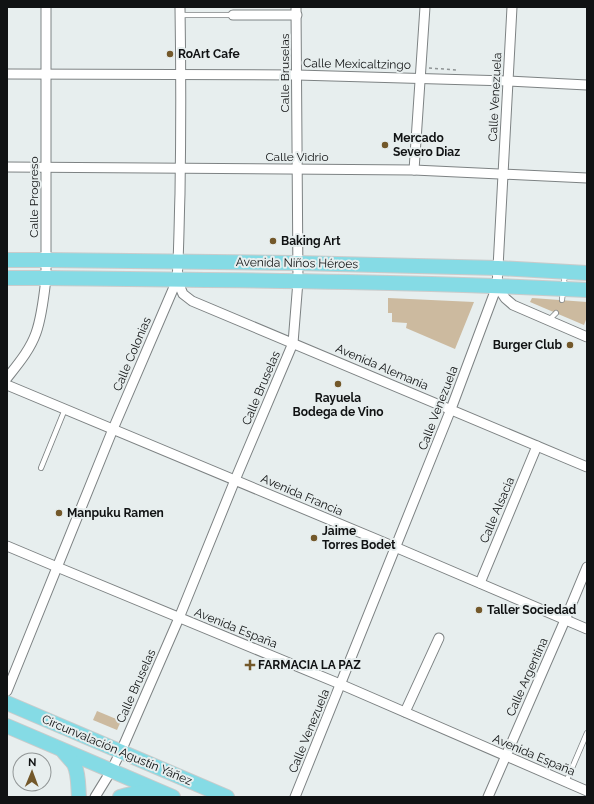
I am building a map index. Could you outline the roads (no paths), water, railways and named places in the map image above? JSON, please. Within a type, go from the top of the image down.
[{"type":"main road","name":"Avenida Niños Héroes","points":[[7,260],[298,263],[498,268],[587,273]]},
{"type":"main road","name":"Avenida Niños Héroes","points":[[7,278],[298,281],[498,286],[563,295],[587,290]]},
{"type":"main road","name":"Circunvalación Agustín Yáñez","points":[[7,703],[227,797]]},
{"type":"main road","name":"Circunvalación Agustín Yáñez","points":[[7,726],[173,797]]},
{"type":"main road","points":[[62,750],[74,764],[78,781],[79,797]]},
{"type":"main road","points":[[120,797],[128,794],[159,791]]},
{"type":"street","name":"Calle Progreso","points":[[7,378],[27,352],[39,324],[44,302],[47,260],[46,7]]},
{"type":"street","points":[[414,170],[425,7]]},
{"type":"street","name":"Calle Venezuela","points":[[295,797],[451,410],[498,286],[512,7]]},
{"type":"street","name":"Calle Colonias","points":[[7,690],[113,429],[177,280],[180,168],[180,11]]},
{"type":"street","points":[[233,14],[296,11]]},
{"type":"street","name":"Calle Bruselas","points":[[94,797],[120,752],[179,618],[293,343],[298,281],[296,11]]},
{"type":"street","name":"Calle Mexicaltzingo","points":[[7,74],[297,75],[508,80],[587,85]]},
{"type":"street","name":"Calle Vidrio","points":[[7,167],[414,170],[587,178]]},
{"type":"street","name":"Avenida Alemania","points":[[177,280],[183,294],[192,301],[587,467]]},
{"type":"street","points":[[498,286],[505,298],[513,305],[587,337]]},
{"type":"street","name":"Avenida Francia","points":[[7,385],[587,629]]},
{"type":"street","name":"Calle Alsacia","points":[[480,583],[537,446]]},
{"type":"street","name":"Avenida España","points":[[7,546],[340,684],[587,791]]},
{"type":"street","name":"Calle Argentina","points":[[488,797],[587,567]]},
{"type":"street","points":[[405,712],[439,638]]},
{"type":"lane","points":[[180,11],[233,14]]},
{"type":"lane","points":[[563,295],[565,272]]},
{"type":"lane","points":[[549,320],[556,313]]},
{"type":"lane","points":[[41,468],[65,409]]},
{"type":"lane","points":[[566,782],[587,732]]},
{"type":"place","name":"RoArt Cafe","points":[[170,54]]},
{"type":"place","name":"Mercado Severo Diaz","points":[[385,145]]},
{"type":"place","name":"Baking Art","points":[[273,241]]},
{"type":"place","name":"Burger Club","points":[[570,345]]},
{"type":"place","name":"Rayuela Bodega de Vino","points":[[338,384]]},
{"type":"place","name":"Manpuku Ramen","points":[[59,513]]},
{"type":"place","name":"Jaime Torres Bodet","points":[[314,538]]},
{"type":"place","name":"Taller Sociedad","points":[[479,610]]},
{"type":"place","name":"FARMACIA LA PAZ","points":[[250,665]]}]
